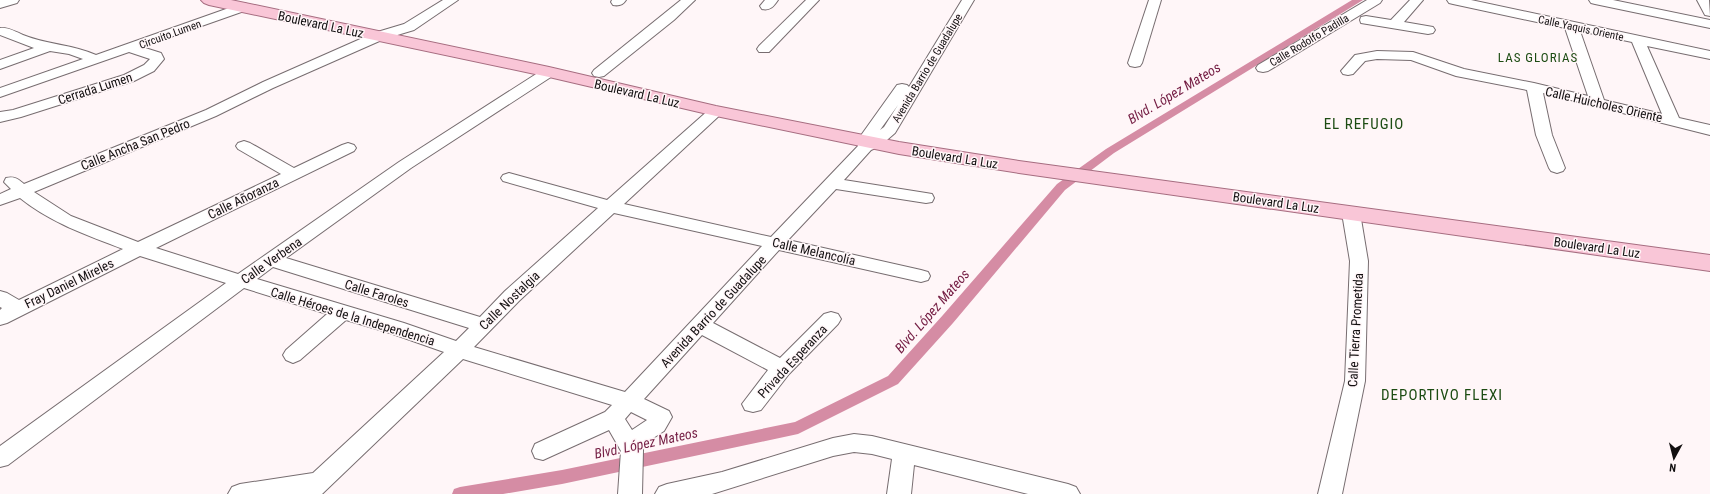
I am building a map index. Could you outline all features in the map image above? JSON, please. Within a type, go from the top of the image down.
[{"type":"main road","name":"Boulevard La Luz","points":[[209,0],[549,72],[716,111],[872,139],[1351,213],[1710,263]]},
{"type":"main road","name":"Boulevard La Luz","points":[[259,0],[599,73],[872,139]]},
{"type":"main road","name":"Boulevard La Luz","points":[[1076,171],[1110,167],[1710,249]]},
{"type":"street","points":[[0,4],[13,0]]},
{"type":"street","name":"Calle Ancha San Pedro","points":[[0,200],[12,186],[211,113],[268,85],[378,36],[401,30],[418,22],[452,0]]},
{"type":"street","points":[[599,73],[688,0]]},
{"type":"street","points":[[764,49],[813,0]]},
{"type":"street","name":"Avenida Barrio de Guadalupe","points":[[543,451],[613,418],[776,242],[832,184],[872,139],[926,46],[955,0]]},
{"type":"street","name":"Avenida Barrio de Guadalupe","points":[[872,139],[893,126],[968,0]]},
{"type":"street","points":[[1136,63],[1154,0]]},
{"type":"street","name":"Calle Rodolfo Padilla","points":[[1264,68],[1376,0]]},
{"type":"street","points":[[1394,24],[1417,0]]},
{"type":"street","name":"Calle Yaquis Oriente","points":[[1453,0],[1710,55]]},
{"type":"street","points":[[1595,0],[1710,24]]},
{"type":"street","points":[[1703,0],[1710,12]]},
{"type":"street","name":"Circuito Lumen","points":[[0,93],[131,48],[235,6]]},
{"type":"street","name":"Circuito Lumen","points":[[81,52],[235,6]]},
{"type":"street","points":[[1366,20],[1428,30]]},
{"type":"street","points":[[1571,25],[1598,103]]},
{"type":"street","points":[[5,36],[49,47],[65,48],[81,52],[96,60]]},
{"type":"street","points":[[1638,40],[1673,121]]},
{"type":"street","points":[[0,65],[49,47]]},
{"type":"street","name":"Cerrada Lumen","points":[[0,117],[16,114],[129,78],[149,68],[157,59],[156,56],[131,48]]},
{"type":"street","name":"Calle Huicholes Oriente","points":[[1348,71],[1360,58],[1376,55],[1413,56],[1461,72],[1710,130]]},
{"type":"street","name":"Calle Verbena","points":[[0,458],[271,260],[405,165],[549,72]]},
{"type":"street","points":[[1534,88],[1544,135],[1557,168]]},
{"type":"street","name":"Calle Nostalgia","points":[[313,488],[459,350],[512,296],[612,207],[716,111]]},
{"type":"street","points":[[244,146],[293,174]]},
{"type":"street","name":"Calle Añoranza","points":[[139,249],[348,148]]},
{"type":"street","name":"Calle Melancolía","points":[[509,178],[612,207],[776,242],[921,276]]},
{"type":"street","points":[[832,184],[926,198]]},
{"type":"street","name":"Calle Héroes de la Independencia","points":[[12,186],[65,220],[139,249],[241,282],[397,328],[459,350],[628,402],[657,414],[661,418],[656,425],[630,447]]},
{"type":"street","name":"Calle Tierra Prometida","points":[[1330,494],[1355,381],[1359,261],[1351,213]]},
{"type":"street","name":"Fray Daniel Mireles","points":[[0,318],[139,249]]},
{"type":"street","name":"Calle Faroles","points":[[271,260],[484,325]]},
{"type":"street","points":[[0,298],[18,309]]},
{"type":"street","points":[[293,355],[342,312]]},
{"type":"street","name":"Privada Esperanza","points":[[753,404],[782,368],[831,319]]},
{"type":"street","points":[[700,325],[782,368]]},
{"type":"street","points":[[613,418],[630,447],[630,493]]},
{"type":"street","points":[[667,494],[722,482],[833,447],[854,443],[872,445],[1068,494]]},
{"type":"street","points":[[898,494],[904,453]]},
{"type":"street","points":[[240,494],[313,488]]},
{"type":"waterway","name":"Blvd. López Mateos","points":[[460,494],[562,477],[798,428],[893,380],[948,319],[1061,187],[1110,151],[1358,0]]},
{"type":"district","name":"LAS GLORIAS","points":[[1538,57]]},
{"type":"district","name":"EL REFUGIO","points":[[1364,124]]},
{"type":"district","name":"DEPORTIVO FLEXI","points":[[1442,395]]}]
